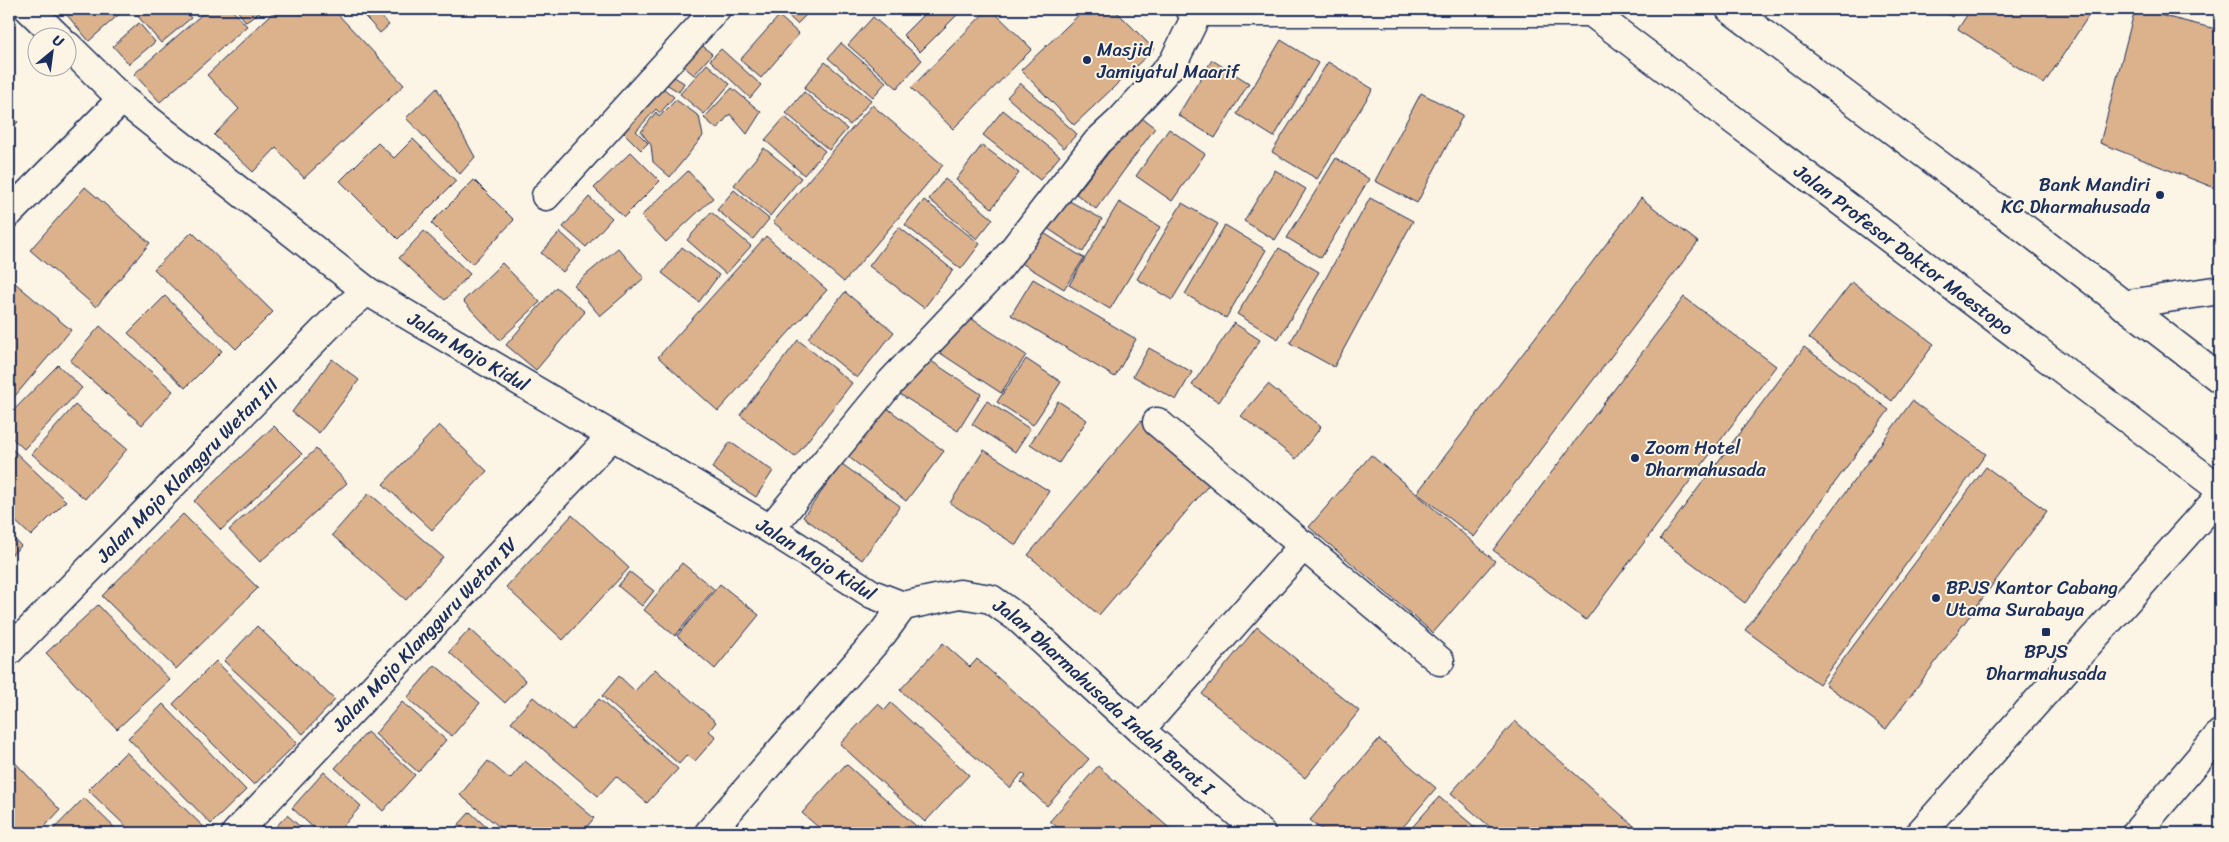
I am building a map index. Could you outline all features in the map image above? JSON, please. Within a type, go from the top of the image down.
[{"type":"street","points":[[29,9],[49,28]]},
{"type":"street","points":[[546,196],[716,9]]},
{"type":"street","points":[[1730,9],[2220,380]]},
{"type":"street","points":[[770,529],[890,382],[999,268],[1097,142],[1121,120],[1173,63],[1194,10],[1589,10]]},
{"type":"street","name":"Jalan Profesor Doktor Moestopo","points":[[1589,10],[2220,489]]},
{"type":"street","name":"Jalan Mojo Kidul","points":[[78,56],[122,99],[367,291],[770,529],[872,594],[903,606]]},
{"type":"street","points":[[9,214],[122,99]]},
{"type":"street","points":[[2122,304],[2220,290]]},
{"type":"street","name":"Jalan Mojo Klanggru Wetan III","points":[[9,651],[335,319],[367,291]]},
{"type":"street","points":[[1157,422],[1440,660]]},
{"type":"street","name":"Jalan Mojo Klangguru Wetan IV","points":[[236,833],[612,436]]},
{"type":"street","points":[[1920,833],[2220,496]]},
{"type":"street","points":[[1140,730],[1304,545]]},
{"type":"street","name":"Jalan Dharmahusada Indah Barat I","points":[[903,606],[928,603],[960,594],[991,600],[1018,618],[1140,730],[1261,833]]},
{"type":"street","points":[[710,833],[883,634],[903,606]]},
{"type":"street","points":[[2136,833],[2220,734]]},
{"type":"building","points":[[72,9],[125,9],[89,41],[66,14]]},
{"type":"building","points":[[140,9],[182,9],[191,18],[161,43],[135,13]]},
{"type":"building","points":[[208,9],[231,9],[247,26],[160,102],[134,74]]},
{"type":"building","points":[[236,9],[265,9],[246,22]]},
{"type":"building","points":[[277,9],[333,9],[404,85],[304,178],[276,148],[253,172],[214,135],[239,109],[207,75]]},
{"type":"building","points":[[358,9],[374,9],[389,25],[380,33]]},
{"type":"building","points":[[781,9],[812,9],[797,24]]},
{"type":"building","points":[[929,9],[963,9],[920,52],[903,35]]},
{"type":"building","points":[[988,9],[991,9],[1032,49],[953,129],[911,88]]},
{"type":"building","name":"Masjid Jamiyatul Maarif","points":[[1085,9],[1114,9],[1154,49],[1074,125],[1021,70]]},
{"type":"building","points":[[1939,9],[1957,9],[1952,17]]},
{"type":"building","points":[[1971,9],[2093,9],[2044,84],[1958,29]]},
{"type":"building","points":[[2135,9],[2220,30],[2220,190],[2100,143]]},
{"type":"building","points":[[779,16],[799,34],[761,78],[740,60]]},
{"type":"building","points":[[873,17],[922,60],[897,88],[848,45]]},
{"type":"building","points":[[139,23],[155,42],[129,64],[113,46]]},
{"type":"building","points":[[1281,40],[1318,63],[1274,137],[1237,114]]},
{"type":"building","points":[[697,41],[712,54],[694,75],[678,62]]},
{"type":"building","points":[[841,43],[886,82],[873,97],[828,58]]},
{"type":"building","points":[[721,49],[761,85],[750,98],[710,60]]},
{"type":"building","points":[[1212,60],[1249,83],[1215,138],[1178,115]]},
{"type":"building","points":[[825,62],[871,100],[850,125],[804,88]]},
{"type":"building","points":[[1328,62],[1373,89],[1317,179],[1272,152]]},
{"type":"building","points":[[707,64],[730,84],[704,114],[680,94]]},
{"type":"building","points":[[671,75],[684,83],[679,92],[666,84]]},
{"type":"building","points":[[1020,83],[1077,134],[1064,148],[1007,97]]},
{"type":"building","points":[[437,88],[475,157],[460,174],[406,118]]},
{"type":"building","points":[[663,88],[674,97],[660,113],[656,109],[636,131],[648,143],[641,150],[623,132]]},
{"type":"building","points":[[732,88],[761,112],[747,134],[730,114],[717,129],[704,118]]},
{"type":"building","points":[[804,92],[847,129],[829,150],[786,113]]},
{"type":"building","points":[[1421,93],[1463,115],[1417,203],[1375,181]]},
{"type":"building","points":[[676,100],[699,116],[703,136],[670,177],[653,162],[651,145],[641,132],[656,112],[659,117]]},
{"type":"building","points":[[872,105],[943,165],[844,282],[773,222]]},
{"type":"building","points":[[1003,110],[1060,156],[1040,180],[983,135]]},
{"type":"building","points":[[9,113],[18,122],[9,131]]},
{"type":"building","points":[[1138,115],[1155,128],[1096,209],[1076,194]]},
{"type":"building","points":[[785,117],[825,151],[804,175],[765,140]]},
{"type":"building","points":[[1169,129],[1205,154],[1172,201],[1136,176]]},
{"type":"building","points":[[413,139],[456,181],[398,239],[340,181],[378,143],[394,158]]},
{"type":"building","points":[[982,145],[1019,173],[992,208],[956,180]]},
{"type":"building","points":[[764,148],[801,178],[770,216],[734,185]]},
{"type":"building","points":[[631,152],[660,181],[624,217],[594,188]]},
{"type":"building","points":[[1336,158],[1369,179],[1321,258],[1287,238]]},
{"type":"building","points":[[1275,170],[1306,189],[1275,240],[1244,221]]},
{"type":"building","points":[[688,171],[713,198],[666,242],[641,216]]},
{"type":"building","points":[[945,179],[993,219],[977,239],[929,199]]},
{"type":"building","points":[[474,180],[514,220],[472,264],[431,223]]},
{"type":"building","points":[[85,187],[150,243],[96,307],[30,250]]},
{"type":"building","points":[[734,190],[769,219],[753,239],[717,210]]},
{"type":"building","points":[[589,197],[612,218],[586,247],[563,227]]},
{"type":"building","points":[[1064,198],[1102,219],[1083,252],[1044,226]]},
{"type":"building","points":[[1370,198],[1413,221],[1334,367],[1290,343]]},
{"type":"building","points":[[1641,198],[1698,242],[1474,537],[1417,493]]},
{"type":"building","points":[[924,200],[980,244],[961,269],[905,225]]},
{"type":"building","points":[[1119,202],[1160,227],[1110,309],[1069,285]]},
{"type":"building","points":[[1182,203],[1218,224],[1172,300],[1137,279]]},
{"type":"building","points":[[711,212],[751,246],[726,274],[687,240]]},
{"type":"building","points":[[1225,225],[1266,250],[1226,318],[1185,294]]},
{"type":"building","points":[[899,227],[953,270],[924,308],[869,266]]},
{"type":"building","points":[[1034,227],[1084,258],[1064,289],[1010,256]]},
{"type":"building","points":[[424,231],[470,274],[445,300],[399,258]]},
{"type":"building","points":[[192,232],[273,312],[236,349],[154,269]]},
{"type":"building","points":[[560,232],[581,251],[563,272],[541,253]]},
{"type":"building","points":[[766,236],[827,290],[718,411],[658,357]]},
{"type":"building","points":[[682,247],[719,275],[699,302],[662,273]]},
{"type":"building","points":[[618,248],[644,278],[600,316],[574,285]]},
{"type":"building","points":[[1279,248],[1319,272],[1278,339],[1237,314]]},
{"type":"building","points":[[502,263],[540,302],[500,340],[463,301]]},
{"type":"building","points":[[9,278],[71,330],[9,403]]},
{"type":"building","points":[[1033,279],[1136,339],[1115,377],[1011,315]]},
{"type":"building","points":[[1852,282],[1934,344],[1892,401],[1809,338]]},
{"type":"building","points":[[556,287],[585,312],[536,370],[506,345]]},
{"type":"building","points":[[845,292],[894,332],[857,378],[808,338]]},
{"type":"building","points":[[165,296],[222,351],[185,388],[128,333]]},
{"type":"building","name":"Zoom Hotel Dharmahusada","points":[[1684,297],[1776,366],[1586,620],[1493,550]]},
{"type":"building","points":[[960,311],[1026,355],[1001,393],[934,349]]},
{"type":"building","points":[[1234,323],[1260,340],[1219,402],[1192,385]]},
{"type":"building","points":[[100,326],[173,391],[142,425],[70,361]]},
{"type":"building","points":[[798,340],[852,383],[795,457],[740,415]]},
{"type":"building","points":[[1804,347],[1889,410],[1745,603],[1660,539]]},
{"type":"building","points":[[1149,348],[1192,372],[1176,400],[1133,376]]},
{"type":"building","points":[[922,355],[981,394],[958,431],[898,393]]},
{"type":"building","points":[[332,359],[359,380],[319,433],[292,412]]},
{"type":"building","points":[[1026,359],[1061,382],[1033,425],[997,402]]},
{"type":"building","points":[[58,365],[82,388],[24,449],[9,435],[9,415]]},
{"type":"building","points":[[1268,384],[1321,427],[1296,459],[1241,416]]},
{"type":"building","points":[[987,401],[1030,429],[1015,452],[972,424]]},
{"type":"building","points":[[1058,401],[1087,420],[1059,463],[1030,444]]},
{"type":"building","points":[[1912,401],[1986,454],[1819,684],[1745,630]]},
{"type":"building","points":[[75,405],[127,449],[85,499],[32,454]]},
{"type":"building","points":[[883,405],[944,451],[906,501],[846,455]]},
{"type":"building","points":[[1141,421],[1212,481],[1099,615],[1028,555]]},
{"type":"building","points":[[439,425],[487,471],[432,530],[383,484]]},
{"type":"building","points":[[274,426],[302,454],[221,530],[194,501]]},
{"type":"building","points":[[730,442],[773,471],[756,497],[712,468]]},
{"type":"building","points":[[9,446],[66,501],[31,536],[9,515]]},
{"type":"building","points":[[316,449],[347,483],[260,562],[229,530]]},
{"type":"building","points":[[984,450],[1049,491],[1016,545],[950,503]]},
{"type":"building","points":[[1371,455],[1495,561],[1433,633],[1309,527]]},
{"type":"building","points":[[842,464],[900,506],[862,560],[803,517]]},
{"type":"building","name":"BPJS Kantor Cabang Utama Surabaya","points":[[1986,467],[2047,511],[1886,729],[1825,684]]},
{"type":"building","points":[[369,493],[443,557],[406,600],[332,535]]},
{"type":"building","points":[[183,514],[258,588],[176,669],[102,596]]},
{"type":"building","points":[[572,515],[629,568],[563,640],[506,587]]},
{"type":"building","points":[[9,533],[21,546],[9,557]]},
{"type":"building","points":[[682,563],[714,589],[675,636],[644,610]]},
{"type":"building","points":[[630,572],[654,591],[642,606],[618,586]]},
{"type":"building","points":[[720,584],[759,615],[715,669],[677,636]]},
{"type":"building","points":[[98,605],[170,680],[117,729],[46,653]]},
{"type":"building","points":[[257,626],[335,700],[303,734],[224,661]]},
{"type":"building","points":[[1257,627],[1359,711],[1305,778],[1202,694]]},
{"type":"building","points":[[470,629],[526,681],[505,703],[449,652]]},
{"type":"building","points":[[943,643],[970,667],[977,659],[1089,759],[1047,806],[1021,782],[1026,776],[1022,773],[1010,788],[900,690]]},
{"type":"building","points":[[216,661],[297,743],[254,785],[173,704]]},
{"type":"building","points":[[435,665],[480,703],[452,736],[407,698]]},
{"type":"building","points":[[655,669],[716,722],[709,731],[716,737],[695,761],[687,755],[679,764],[602,696],[619,676],[635,691]]},
{"type":"building","points":[[533,697],[572,730],[599,699],[678,769],[647,803],[616,776],[598,796],[511,722]]},
{"type":"building","points":[[402,702],[446,740],[418,772],[375,734]]},
{"type":"building","points":[[891,703],[969,775],[925,822],[840,744],[878,704],[885,710]]},
{"type":"building","points":[[163,704],[246,790],[211,824],[128,738]]},
{"type":"building","points":[[1515,721],[1642,833],[1497,833],[1451,793]]},
{"type":"building","points":[[367,732],[415,775],[383,811],[335,768]]},
{"type":"building","points":[[1379,739],[1436,788],[1398,833],[1326,833],[1310,820]]},
{"type":"building","points":[[126,752],[210,833],[133,833],[88,790]]},
{"type":"building","points":[[9,756],[60,810],[39,833],[9,833]]},
{"type":"building","points":[[488,761],[510,779],[525,761],[594,818],[582,833],[507,833],[460,795]]},
{"type":"building","points":[[846,764],[924,833],[825,833],[802,813]]},
{"type":"building","points":[[1098,766],[1175,833],[1064,833],[1050,821]]},
{"type":"building","points":[[324,772],[361,806],[337,833],[319,833],[292,808]]},
{"type":"building","points":[[1439,797],[1482,833],[1407,833]]},
{"type":"building","points":[[84,798],[120,833],[50,833]]},
{"type":"building","points":[[470,812],[493,833],[451,833]]},
{"type":"building","points":[[287,815],[307,833],[270,833]]},
{"type":"place","name":"Masjid Jamiyatul Maarif","points":[[1087,60]]},
{"type":"place","name":"Bank Mandiri KC Dharmahusada","points":[[2160,195]]},
{"type":"place","name":"Zoom Hotel Dharmahusada","points":[[1635,458]]},
{"type":"place","name":"BPJS Kantor Cabang Utama Surabaya","points":[[1936,598]]},
{"type":"place","name":"BPJS Dharmahusada","points":[[2046,632]]}]
